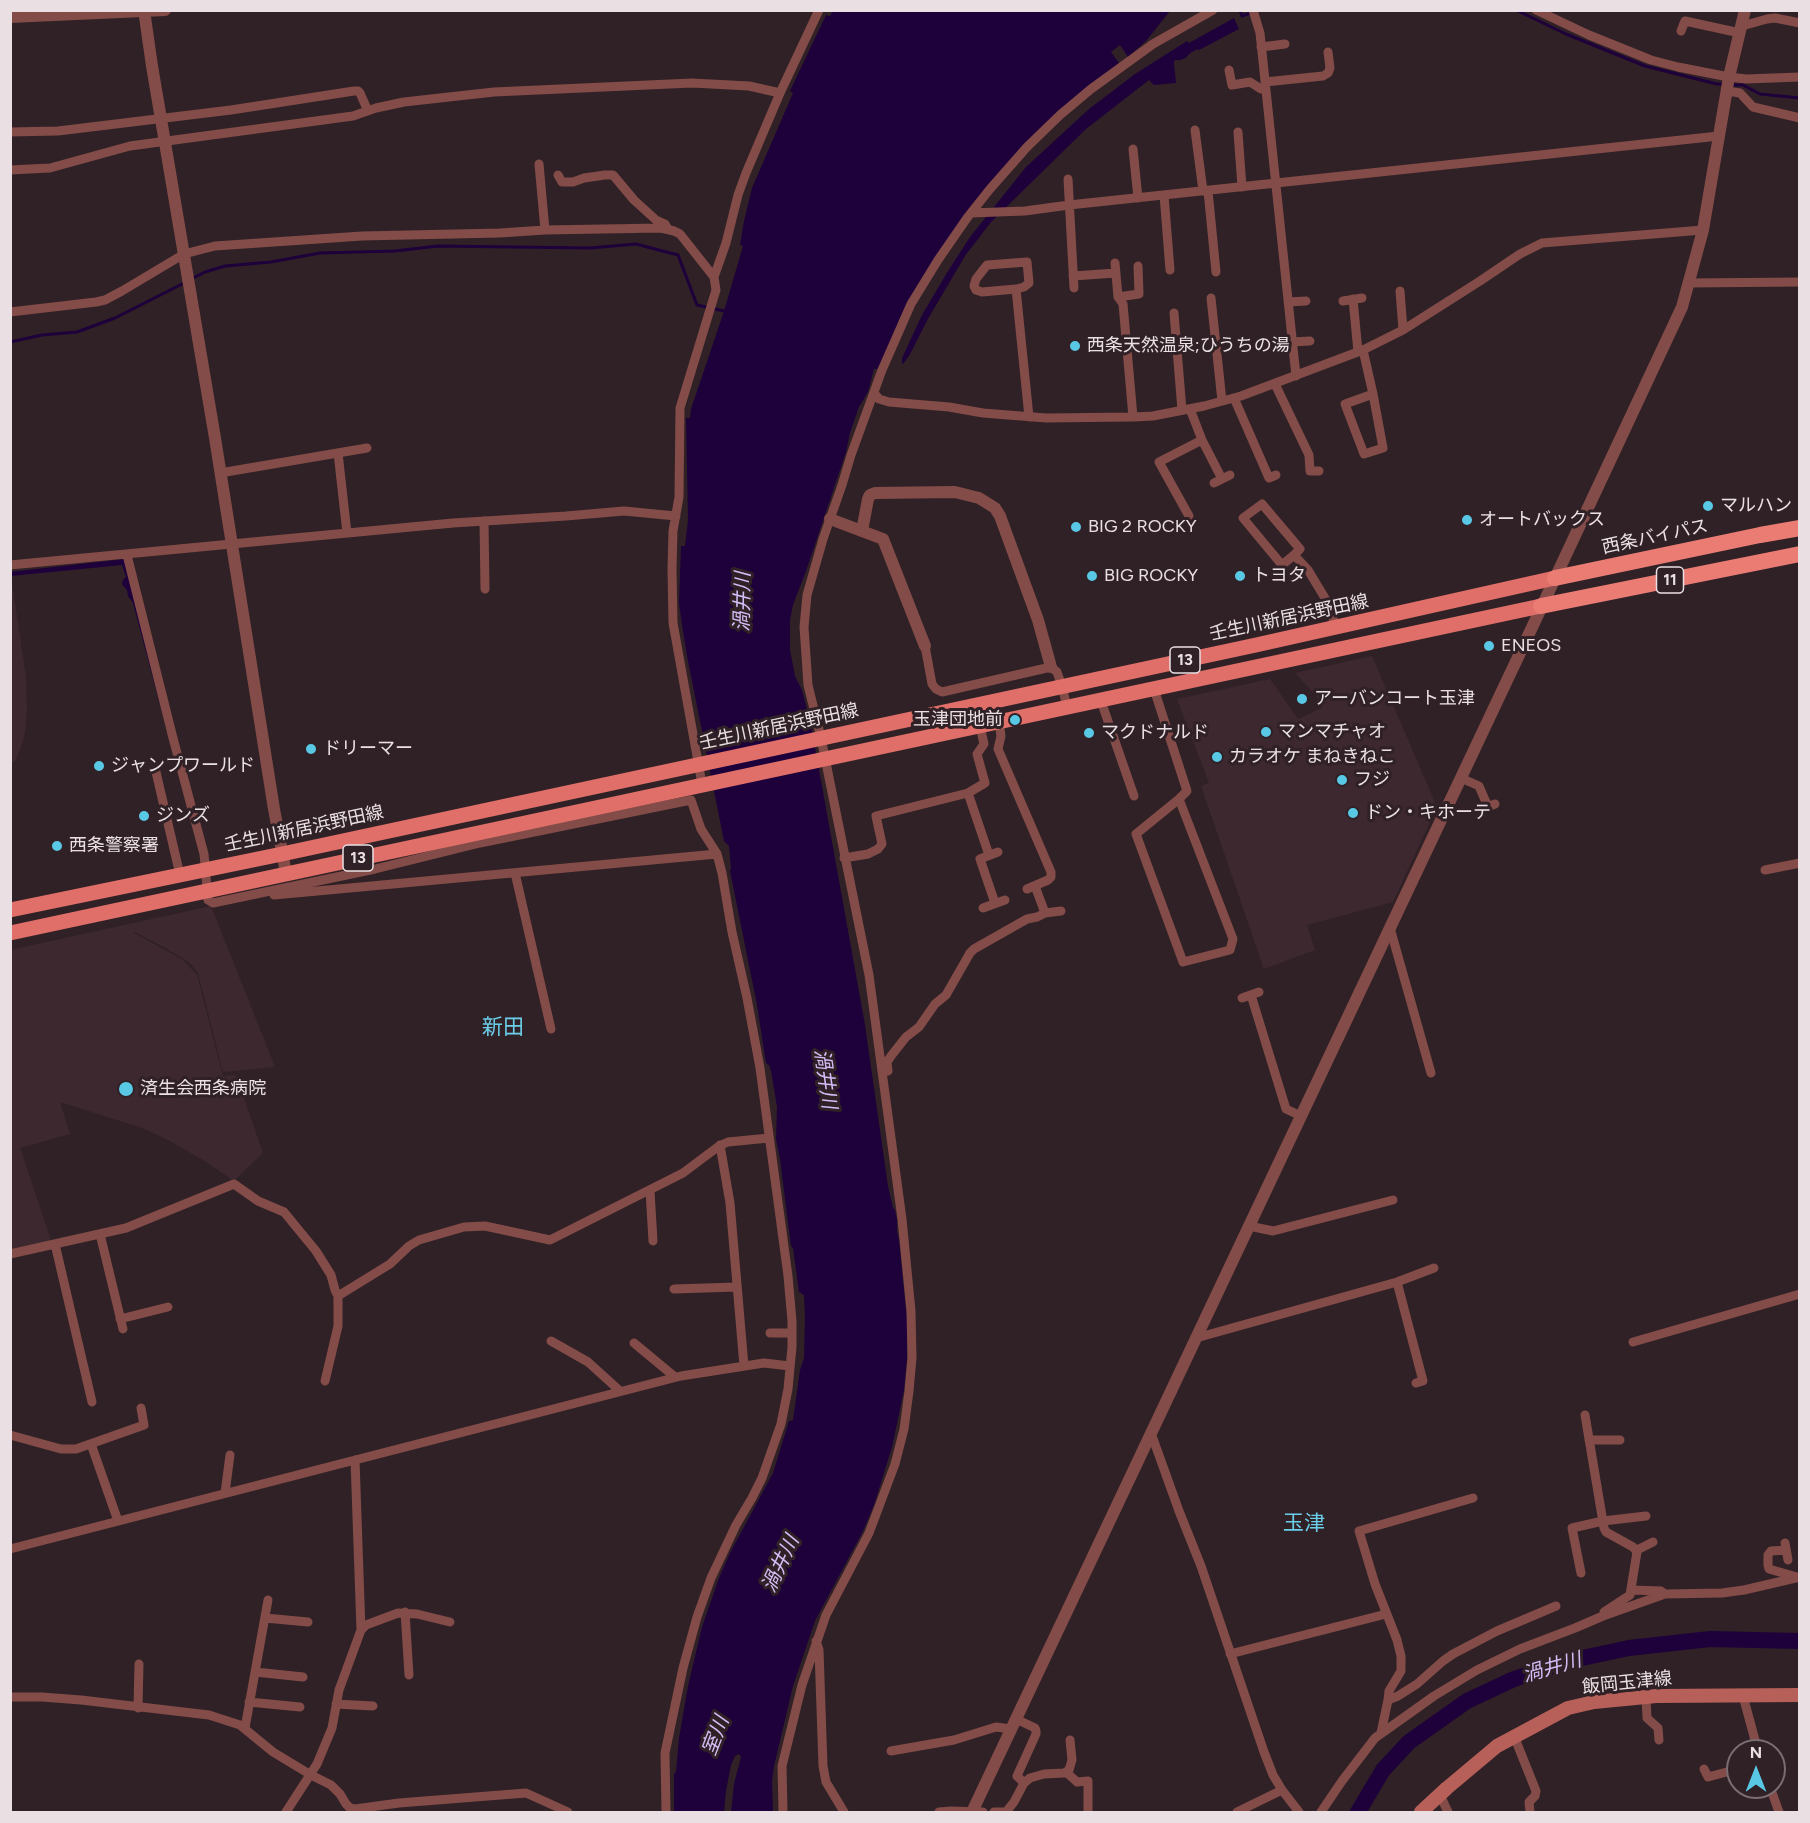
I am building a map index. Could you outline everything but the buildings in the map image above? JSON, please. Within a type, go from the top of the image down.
[{"type":"highway","name":"西条バイパス","points":[[1555,578],[1800,528]]},
{"type":"highway","name":"11","points":[[1541,606],[1800,554]]},
{"type":"main road","name":"壬生川新居浜野田線","points":[[10,910],[282,854],[1335,628],[1555,578]]},
{"type":"main road","name":"13","points":[[10,933],[1541,606]]},
{"type":"main road","name":"飯岡玉津線","points":[[1421,1812],[1497,1746],[1568,1708],[1594,1702],[1646,1696],[1800,1695]]},
{"type":"street","points":[[10,17],[165,10]]},
{"type":"street","points":[[704,784],[673,623],[673,531],[679,497],[680,408],[714,299],[716,290],[714,276],[726,243],[738,195],[780,93],[819,10]]},
{"type":"street","points":[[783,1812],[782,1766],[802,1685],[826,1615],[869,1533],[895,1464],[904,1429],[912,1358],[908,1276],[869,975],[807,685],[804,627],[807,595],[851,455],[882,370],[911,304],[938,260],[990,189],[1028,147],[1084,95],[1153,44],[1214,10]]},
{"type":"street","points":[[1536,10],[1651,60],[1714,76],[1740,93],[1753,107],[1800,118]]},
{"type":"street","points":[[1692,22],[1695,10]]},
{"type":"street","points":[[972,1812],[1682,307],[1702,230],[1728,84],[1745,10]]},
{"type":"street","points":[[144,11],[286,873]]},
{"type":"street","points":[[1255,15],[1266,86],[1296,376]]},
{"type":"street","points":[[1681,31],[1685,21],[1741,30],[1775,18],[1800,23]]},
{"type":"street","points":[[1261,47],[1285,44]]},
{"type":"street","points":[[1229,70],[1232,85],[1250,82],[1261,89],[1266,86],[1323,76],[1328,73],[1328,52]]},
{"type":"street","points":[[1728,84],[1800,77]]},
{"type":"street","points":[[10,170],[50,168],[130,146],[353,116],[404,102],[523,90],[692,83],[749,86],[780,93]]},
{"type":"street","points":[[10,132],[58,131],[231,110],[358,91],[368,111]]},
{"type":"street","points":[[1195,130],[1216,272]]},
{"type":"street","points":[[1238,132],[1242,187]]},
{"type":"street","points":[[971,213],[1004,212],[1719,136]]},
{"type":"street","points":[[1133,149],[1138,198]]},
{"type":"street","points":[[539,164],[545,230]]},
{"type":"street","points":[[558,175],[562,182],[573,182],[584,178],[613,175],[634,200],[668,229]]},
{"type":"street","points":[[1068,179],[1074,288]]},
{"type":"street","points":[[1164,195],[1170,270]]},
{"type":"street","points":[[10,312],[105,300],[184,254],[200,249],[232,244],[362,236],[545,230],[668,229],[680,234],[714,276]]},
{"type":"street","points":[[874,393],[879,399],[889,402],[1029,417],[1133,417],[1186,409],[1234,398],[1361,351],[1403,330],[1520,254],[1542,243],[1702,230]]},
{"type":"street","points":[[1027,262],[1029,283],[1016,289],[982,292],[976,290],[974,286],[976,279],[987,265],[1027,262]]},
{"type":"street","points":[[1118,297],[1139,294],[1138,266]]},
{"type":"street","points":[[1073,276],[1115,268],[1118,297],[1122,304],[1133,417]]},
{"type":"street","points":[[1689,283],[1800,282]]},
{"type":"street","points":[[1016,289],[1029,417]]},
{"type":"street","points":[[1400,291],[1403,330]]},
{"type":"street","points":[[1211,297],[1222,401]]},
{"type":"street","points":[[1353,299],[1361,351],[1373,394],[1383,448],[1364,454],[1345,404],[1373,394]]},
{"type":"street","points":[[1288,302],[1306,301]]},
{"type":"street","points":[[1174,313],[1186,409],[1222,479]]},
{"type":"street","points":[[1292,342],[1310,341]]},
{"type":"street","points":[[1275,384],[1309,455],[1310,471],[1318,471]]},
{"type":"street","points":[[1234,398],[1269,478],[1276,475]]},
{"type":"street","points":[[1189,516],[1159,462],[1202,440]]},
{"type":"street","points":[[220,473],[367,448]]},
{"type":"street","points":[[338,453],[347,533]]},
{"type":"street","points":[[862,531],[868,499],[875,493],[955,492],[979,498],[995,507],[1038,620],[1051,667],[1057,672],[1067,707]]},
{"type":"street","points":[[1262,504],[1300,549],[1294,555],[1282,565],[1243,518],[1262,504]]},
{"type":"street","points":[[10,565],[483,521],[624,511],[676,516]]},
{"type":"street","points":[[830,519],[883,539],[925,645],[932,684],[936,689],[942,692],[1051,667]]},
{"type":"street","points":[[483,521],[484,589]]},
{"type":"street","points":[[127,555],[204,854],[208,900],[213,903],[480,843],[691,800],[700,829],[717,854],[760,1068],[788,1276],[792,1333],[783,1417],[773,1448],[752,1498],[736,1525],[711,1578],[683,1668],[665,1753],[666,1812]]},
{"type":"street","points":[[1294,555],[1308,570],[1330,608],[1335,628]]},
{"type":"street","points":[[1154,689],[1187,791],[1136,834],[1183,962],[1230,950],[1233,939],[1179,799]]},
{"type":"street","points":[[1101,701],[1134,796]]},
{"type":"street","points":[[999,722],[1001,736],[998,749],[1051,872],[1048,880],[1031,887],[1044,906],[1045,913]]},
{"type":"street","points":[[844,858],[868,854],[882,844],[876,816],[968,793],[986,783],[977,754],[984,744],[980,726]]},
{"type":"street","points":[[156,772],[180,875]]},
{"type":"street","points":[[1461,778],[1479,786],[1488,807]]},
{"type":"street","points":[[968,793],[993,854],[980,859],[1000,902],[983,908]]},
{"type":"street","points":[[255,894],[264,896],[717,854]]},
{"type":"street","points":[[1765,870],[1800,863]]},
{"type":"street","points":[[515,873],[551,1029]]},
{"type":"street","points":[[885,1086],[888,1083],[887,1062],[906,1037],[919,1027],[935,1004],[946,995],[970,953],[980,945],[1028,919],[1045,913],[1061,911]]},
{"type":"street","points":[[1390,928],[1431,1073]]},
{"type":"street","points":[[1251,995],[1286,1109],[1301,1116]]},
{"type":"street","points":[[338,1296],[390,1264],[419,1240],[464,1227],[485,1226],[550,1240],[684,1173],[720,1145],[769,1138]]},
{"type":"street","points":[[720,1145],[730,1203],[744,1366]]},
{"type":"street","points":[[10,1254],[126,1228],[234,1184],[258,1201],[284,1212],[324,1262],[331,1275],[338,1296],[338,1326],[325,1381]]},
{"type":"street","points":[[650,1191],[653,1241]]},
{"type":"street","points":[[1249,1226],[1273,1231],[1393,1200]]},
{"type":"street","points":[[100,1234],[122,1324],[168,1308]]},
{"type":"street","points":[[55,1244],[92,1402]]},
{"type":"street","points":[[1196,1338],[1396,1282],[1434,1268]]},
{"type":"street","points":[[1396,1282],[1423,1381],[1416,1383]]},
{"type":"street","points":[[674,1289],[737,1287]]},
{"type":"street","points":[[1633,1342],[1800,1294]]},
{"type":"street","points":[[770,1333],[792,1333]]},
{"type":"street","points":[[552,1341],[588,1362],[620,1391]]},
{"type":"street","points":[[634,1343],[675,1377]]},
{"type":"street","points":[[10,1549],[675,1377],[764,1363],[790,1366]]},
{"type":"street","points":[[10,1435],[70,1450],[144,1425],[141,1408]]},
{"type":"street","points":[[1585,1415],[1602,1521],[1606,1532],[1636,1550]]},
{"type":"street","points":[[1151,1433],[1201,1566],[1264,1752],[1282,1790],[1299,1812]]},
{"type":"street","points":[[1589,1440],[1620,1440]]},
{"type":"street","points":[[91,1444],[118,1521]]},
{"type":"street","points":[[225,1493],[230,1455]]},
{"type":"street","points":[[286,1812],[311,1775],[332,1728],[343,1677],[361,1630],[355,1460]]},
{"type":"street","points":[[1381,1733],[1389,1691],[1399,1675],[1401,1664],[1397,1640],[1375,1584],[1359,1531],[1473,1498]]},
{"type":"street","points":[[1581,1573],[1568,1529],[1602,1521],[1646,1516]]},
{"type":"street","points":[[1636,1550],[1653,1542]]},
{"type":"street","points":[[1602,1616],[1605,1611],[1627,1598],[1631,1590],[1637,1557],[1636,1550]]},
{"type":"street","points":[[1786,1551],[1772,1551],[1768,1555],[1768,1565],[1770,1569],[1798,1577]]},
{"type":"street","points":[[1321,1812],[1342,1781],[1381,1733],[1434,1696],[1520,1648],[1665,1594],[1722,1593],[1798,1577]]},
{"type":"street","points":[[1631,1590],[1661,1591],[1665,1594]]},
{"type":"street","points":[[245,1728],[268,1600]]},
{"type":"street","points":[[1388,1700],[1417,1684],[1453,1654],[1497,1630],[1556,1606]]},
{"type":"street","points":[[361,1630],[366,1625],[390,1615],[405,1612],[450,1622]]},
{"type":"street","points":[[405,1612],[409,1675]]},
{"type":"street","points":[[1230,1654],[1386,1614]]},
{"type":"street","points":[[265,1617],[308,1622]]},
{"type":"street","points":[[816,1641],[819,1650],[823,1766],[826,1782],[844,1812]]},
{"type":"street","points":[[138,1708],[139,1664]]},
{"type":"street","points":[[255,1672],[303,1677]]},
{"type":"street","points":[[1646,1696],[1647,1718],[1658,1728],[1659,1740]]},
{"type":"street","points":[[1743,1696],[1755,1739]]},
{"type":"street","points":[[10,1697],[42,1697],[209,1715],[240,1725],[273,1752],[331,1785],[350,1808],[526,1792],[568,1812]]},
{"type":"street","points":[[249,1702],[300,1707]]},
{"type":"street","points":[[336,1704],[373,1706]]},
{"type":"street","points":[[891,1751],[954,1740],[1013,1724],[1035,1728],[1036,1734],[1017,1776],[1024,1783]]},
{"type":"street","points":[[1514,1736],[1536,1791],[1535,1796],[1529,1802],[1530,1812]]},
{"type":"street","points":[[994,1812],[1006,1812],[1024,1783],[1036,1776],[1069,1770],[1072,1760],[1070,1740]]},
{"type":"street","points":[[1704,1770],[1708,1777],[1726,1772]]},
{"type":"street","points":[[1066,1772],[1077,1782],[1088,1781],[1088,1812]]},
{"type":"street","points":[[1237,1812],[1282,1790]]},
{"type":"street","points":[[1440,1795],[1448,1812]]},
{"type":"street","points":[[417,1802],[419,1812]]},
{"type":"street","points":[[939,1812],[983,1812]]},
{"type":"shaded area","points":[[11,576],[26,677],[27,710],[22,744],[16,760],[11,763]]},
{"type":"shaded area","points":[[1372,656],[1437,807],[1393,902],[1307,925],[1315,950],[1264,969],[1201,786],[1209,783],[1177,699],[1270,679],[1298,719],[1322,708],[1318,698],[1295,673]]},
{"type":"shaded area","name":"済生会西条病院","points":[[211,906],[275,1067],[223,1072],[198,973],[190,963],[164,947],[134,933],[183,960],[197,975],[223,1076],[236,1075],[263,1153],[234,1181],[203,1160],[142,1128],[60,1102],[70,1134],[20,1148],[51,1241],[11,1249],[10,950]]},
{"type":"water","name":"室川","points":[[833,10],[1170,11],[1146,41],[1128,57],[1120,45],[1111,52],[1119,63],[1056,114],[962,219],[878,369],[874,369],[868,392],[859,407],[850,433],[846,452],[793,605],[790,620],[790,650],[795,676],[802,690],[811,725],[865,1025],[888,1186],[897,1220],[907,1320],[904,1390],[892,1447],[874,1505],[863,1531],[815,1621],[793,1686],[774,1766],[773,1812],[731,1812],[734,1784],[741,1757],[739,1754],[735,1756],[731,1765],[724,1812],[674,1812],[674,1774],[679,1738],[702,1627],[719,1578],[773,1473],[789,1421],[793,1420],[800,1370],[804,1358],[805,1317],[804,1295],[799,1292],[776,1139],[777,1107],[771,1071],[766,1063],[757,1005],[730,871],[729,846],[724,841],[687,656],[679,603],[681,546],[685,546],[688,520],[686,418],[690,418],[743,246],[740,245],[752,188],[793,93],[790,91],[826,15],[830,16]]},
{"type":"water","points":[[1234,18],[1239,29],[1197,49],[1181,60],[1175,60],[1176,83],[1154,85],[1149,80],[1086,129],[991,222],[965,256],[903,364],[902,358],[922,315],[948,271],[970,237],[1026,167],[1089,109],[1135,74],[1187,41],[1189,43]]},
{"type":"water","points":[[125,559],[167,731],[133,603],[122,584],[126,577],[122,565],[11,576],[10,572]]},
{"type":"waterway","points":[[1240,10],[1242,16],[1259,10]]},
{"type":"waterway","points":[[1516,10],[1566,34],[1645,66],[1725,84]]},
{"type":"waterway","points":[[1732,85],[1743,85],[1760,94],[1800,98]]},
{"type":"waterway","points":[[191,279],[225,266],[271,262],[320,253],[395,251],[438,246],[590,248],[636,244],[678,255],[697,305],[724,311]]},
{"type":"waterway","points":[[10,342],[42,335],[77,332],[115,318],[186,282]]},
{"type":"waterway","name":"渦井川","points":[[1358,1812],[1383,1770],[1409,1742],[1467,1701],[1514,1679],[1568,1661],[1629,1648],[1710,1639],[1800,1641]]},
{"type":"place","name":"西条天然温泉;ひうちの湯","points":[[1075,346]]},
{"type":"place","name":"マルハン","points":[[1708,506]]},
{"type":"place","name":"オートバックス","points":[[1467,520]]},
{"type":"place","name":"BIG 2 ROCKY","points":[[1076,527]]},
{"type":"place","name":"BIG ROCKY","points":[[1092,576]]},
{"type":"place","name":"トヨタ","points":[[1240,576]]},
{"type":"place","name":"ENEOS","points":[[1489,646]]},
{"type":"place","name":"アーバンコート玉津","points":[[1302,699]]},
{"type":"place","name":"玉津団地前","points":[[1015,720]]},
{"type":"place","name":"マンマチャオ","points":[[1266,732]]},
{"type":"place","name":"マクドナルド","points":[[1089,733]]},
{"type":"place","name":"ドリーマー","points":[[311,749]]},
{"type":"place","name":"カラオケ まねきねこ","points":[[1217,757]]},
{"type":"place","name":"ジャンプワールド","points":[[99,766]]},
{"type":"place","name":"フジ","points":[[1342,780]]},
{"type":"place","name":"ドン・キホーテ","points":[[1353,813]]},
{"type":"place","name":"ジンズ","points":[[144,816]]},
{"type":"place","name":"西条警察署","points":[[57,846]]},
{"type":"place","name":"済生会西条病院","points":[[126,1089]]},
{"type":"district","name":"新田","points":[[503,1028]]},
{"type":"district","name":"玉津","points":[[1304,1524]]}]
